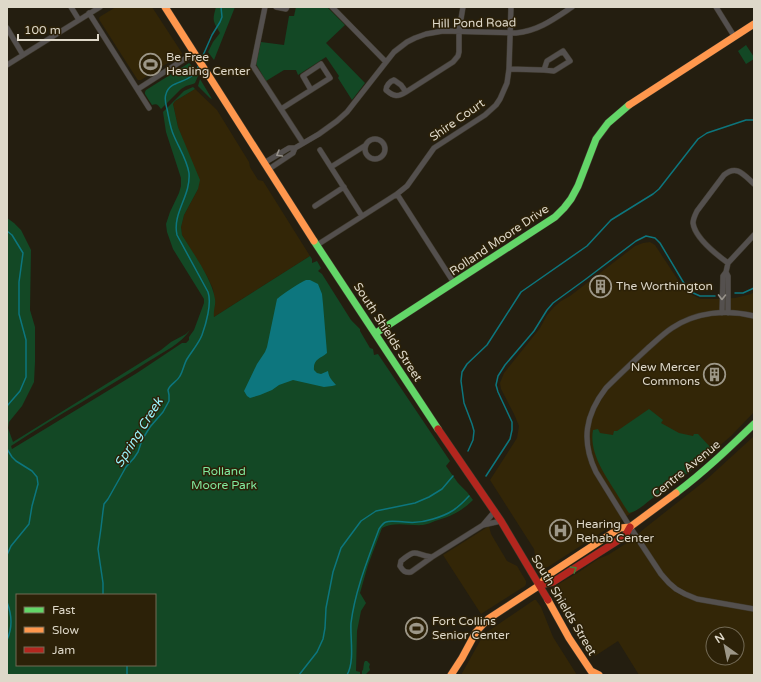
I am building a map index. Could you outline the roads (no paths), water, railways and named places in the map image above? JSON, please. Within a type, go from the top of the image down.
[{"type":"street","points":[[71,7],[79,20]]},
{"type":"street","points":[[7,65],[100,7]]},
{"type":"street","name":"South Shields Street","points":[[165,7],[317,245],[430,416],[502,521],[591,673],[598,675]]},
{"type":"street","points":[[265,7],[253,66],[303,143]]},
{"type":"street","points":[[276,7],[286,9],[287,7]]},
{"type":"street","points":[[406,92],[454,62],[459,52],[459,32],[463,7]]},
{"type":"street","name":"Shire Court","points":[[317,245],[397,194],[407,186],[434,148],[485,115],[496,105],[508,84],[511,7]]},
{"type":"street","name":"Hill Pond Road","points":[[266,166],[293,153],[295,148],[332,125],[347,112],[398,48],[416,38],[435,32],[526,32],[543,26],[572,7]]},
{"type":"street","points":[[716,7],[734,36]]},
{"type":"street","points":[[334,8],[386,62]]},
{"type":"street","points":[[90,13],[149,108]]},
{"type":"street","name":"Rolland Moore Drive","points":[[376,333],[555,217],[571,200],[596,139],[608,123],[627,106],[754,24]]},
{"type":"street","points":[[7,28],[23,55]]},
{"type":"street","points":[[509,69],[554,71],[570,61],[563,51],[547,61],[544,70]]},
{"type":"street","points":[[138,89],[196,55]]},
{"type":"street","points":[[281,109],[330,78],[321,64],[303,76],[311,90]]},
{"type":"street","points":[[331,167],[366,145]]},
{"type":"street","points":[[320,150],[362,216]]},
{"type":"street","points":[[728,263],[711,249],[700,237],[695,230],[693,223],[694,217],[724,175],[729,171],[735,170],[741,172],[754,184]]},
{"type":"street","points":[[315,206],[344,187]]},
{"type":"street","points":[[397,194],[454,283]]},
{"type":"street","points":[[722,313],[723,276],[726,272],[728,263],[754,235]]},
{"type":"street","points":[[726,272],[728,276],[728,313]]},
{"type":"street","points":[[754,316],[728,313],[701,316],[687,320],[671,328],[606,388],[595,403],[587,431],[588,452],[596,472],[661,574],[676,589],[697,599],[754,609]]},
{"type":"street","name":"Centre Avenue","points":[[451,675],[476,632],[488,620],[540,585],[553,582],[625,536],[630,527],[691,481],[724,453],[754,424]]},
{"type":"street","points":[[432,557],[417,552],[412,552],[401,561],[400,566],[407,573],[411,572],[483,525],[495,511]]},
{"type":"street","points":[[483,525],[502,521]]},
{"type":"water","points":[[306,280],[310,280],[318,284],[322,294],[323,304],[327,353],[316,361],[314,370],[321,374],[328,371],[330,377],[336,385],[324,387],[293,380],[250,398],[244,391],[267,347],[277,299]]},
{"type":"waterway","name":"Spring Creek","points":[[201,60],[222,17],[221,7]]},
{"type":"waterway","name":"Spring Creek","points":[[103,594],[103,583],[98,549],[104,504],[126,467],[138,452],[142,440],[150,427],[163,412],[169,401],[168,390],[170,386],[179,378],[187,359],[201,338],[208,314],[208,292],[177,235],[177,219],[187,189],[189,173],[185,159],[172,130],[165,100],[165,96],[170,87],[193,75],[199,65]]},
{"type":"waterway","points":[[468,451],[473,440],[474,431],[464,403],[461,381],[462,372],[467,364],[487,345],[521,292],[587,246],[611,220],[659,189],[698,139],[707,133],[746,120],[754,120]]},
{"type":"waterway","points":[[7,231],[12,235],[23,253],[19,282],[19,314],[26,340],[26,377],[20,391],[7,406]]},
{"type":"waterway","points":[[486,476],[510,439],[512,430],[512,422],[496,385],[498,376],[505,365],[534,331],[553,303],[636,241],[646,236],[655,238],[660,243],[685,285],[691,292],[700,296],[715,296]]},
{"type":"waterway","points":[[735,293],[743,293],[754,288]]},
{"type":"waterway","points":[[7,449],[16,461],[32,471],[37,477],[38,484],[29,524],[11,546],[7,555]]},
{"type":"waterway","points":[[299,675],[317,652],[323,639],[326,608],[333,572],[341,548],[361,521],[376,511],[415,503],[429,497],[442,489],[453,476]]},
{"type":"waterway","points":[[347,675],[351,663],[351,623],[353,611],[366,563],[379,529],[388,521],[419,522],[439,517],[449,513],[469,496]]},
{"type":"waterway","points":[[7,602],[11,621],[7,640]]},
{"type":"waterway","name":"Spring Creek","points":[[127,666],[127,675]]},
{"type":"place","name":"Be Free Healing Center","points":[[150,64]]},
{"type":"place","name":"The Worthington","points":[[600,286]]},
{"type":"place","name":"New Mercer Commons","points":[[715,374]]},
{"type":"place","name":"Hearing Rehab Center","points":[[561,531]]},
{"type":"place","name":"Fort Collins Senior Center","points":[[416,628]]},
{"type":"park label","name":"Rolland Moore Park","points":[[224,478]]}]
